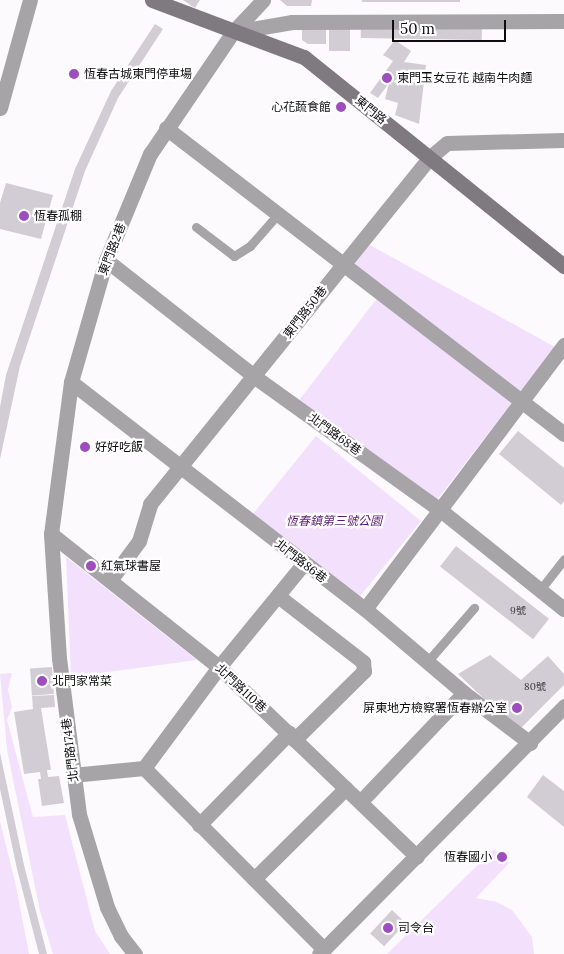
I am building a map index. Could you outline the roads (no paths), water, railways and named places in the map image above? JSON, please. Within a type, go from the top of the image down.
[{"type":"main road","name":"東門路","points":[[152,0],[233,32],[304,57],[564,266]]},
{"type":"street","points":[[0,108],[30,0]]},
{"type":"street","name":"東門路2巷","points":[[51,534],[71,382],[106,260],[150,154],[233,32],[263,0]]},
{"type":"street","points":[[233,32],[292,22],[564,21]]},
{"type":"street","points":[[166,128],[524,400],[564,434]]},
{"type":"street","name":"東門路50巷","points":[[110,579],[139,541],[150,504],[255,377],[429,158],[447,143],[564,140]]},
{"type":"street","name":"北門路68巷","points":[[106,260],[255,377],[439,509],[564,609]]},
{"type":"street","points":[[365,609],[564,345]]},
{"type":"street","name":"北門路86巷","points":[[71,382],[304,564],[365,609],[464,693],[530,743]]},
{"type":"street","name":"北門路110巷","points":[[51,534],[110,579],[219,668],[361,801],[417,857]]},
{"type":"street","name":"北門路174巷","points":[[51,534],[59,658],[72,775],[80,814],[108,907],[121,936],[135,954]]},
{"type":"street","points":[[72,775],[144,768],[219,668],[304,564]]},
{"type":"street","points":[[200,825],[364,671],[363,662],[278,596]]},
{"type":"street","points":[[361,801],[464,693]]},
{"type":"street","points":[[144,768],[254,879],[322,952],[530,743],[564,706]]},
{"type":"street","points":[[254,879],[346,788]]},
{"type":"lane","points":[[196,227],[234,256],[250,246],[278,214]]},
{"type":"lane","points":[[540,590],[564,559]]},
{"type":"lane","points":[[427,662],[474,608]]},
{"type":"place","name":"恆春古城東門停車場","points":[[74,74]]},
{"type":"place","name":"東門玉女豆花 越南牛肉麵","points":[[387,78]]},
{"type":"place","name":"心花蔬食館","points":[[341,107]]},
{"type":"place","name":"恆春孤棚","points":[[24,216]]},
{"type":"place","name":"好好吃飯","points":[[85,447]]},
{"type":"place","name":"紅氣球書屋","points":[[91,566]]},
{"type":"place","name":"北門家常菜","points":[[42,681]]},
{"type":"place","name":"屏東地方檢察署恆春辦公室","points":[[517,708]]},
{"type":"place","name":"恆春國小","points":[[502,857]]},
{"type":"place","name":"司令台","points":[[388,928]]},
{"type":"park label","name":"恆春鎮第三號公園","points":[[334,521]]}]
